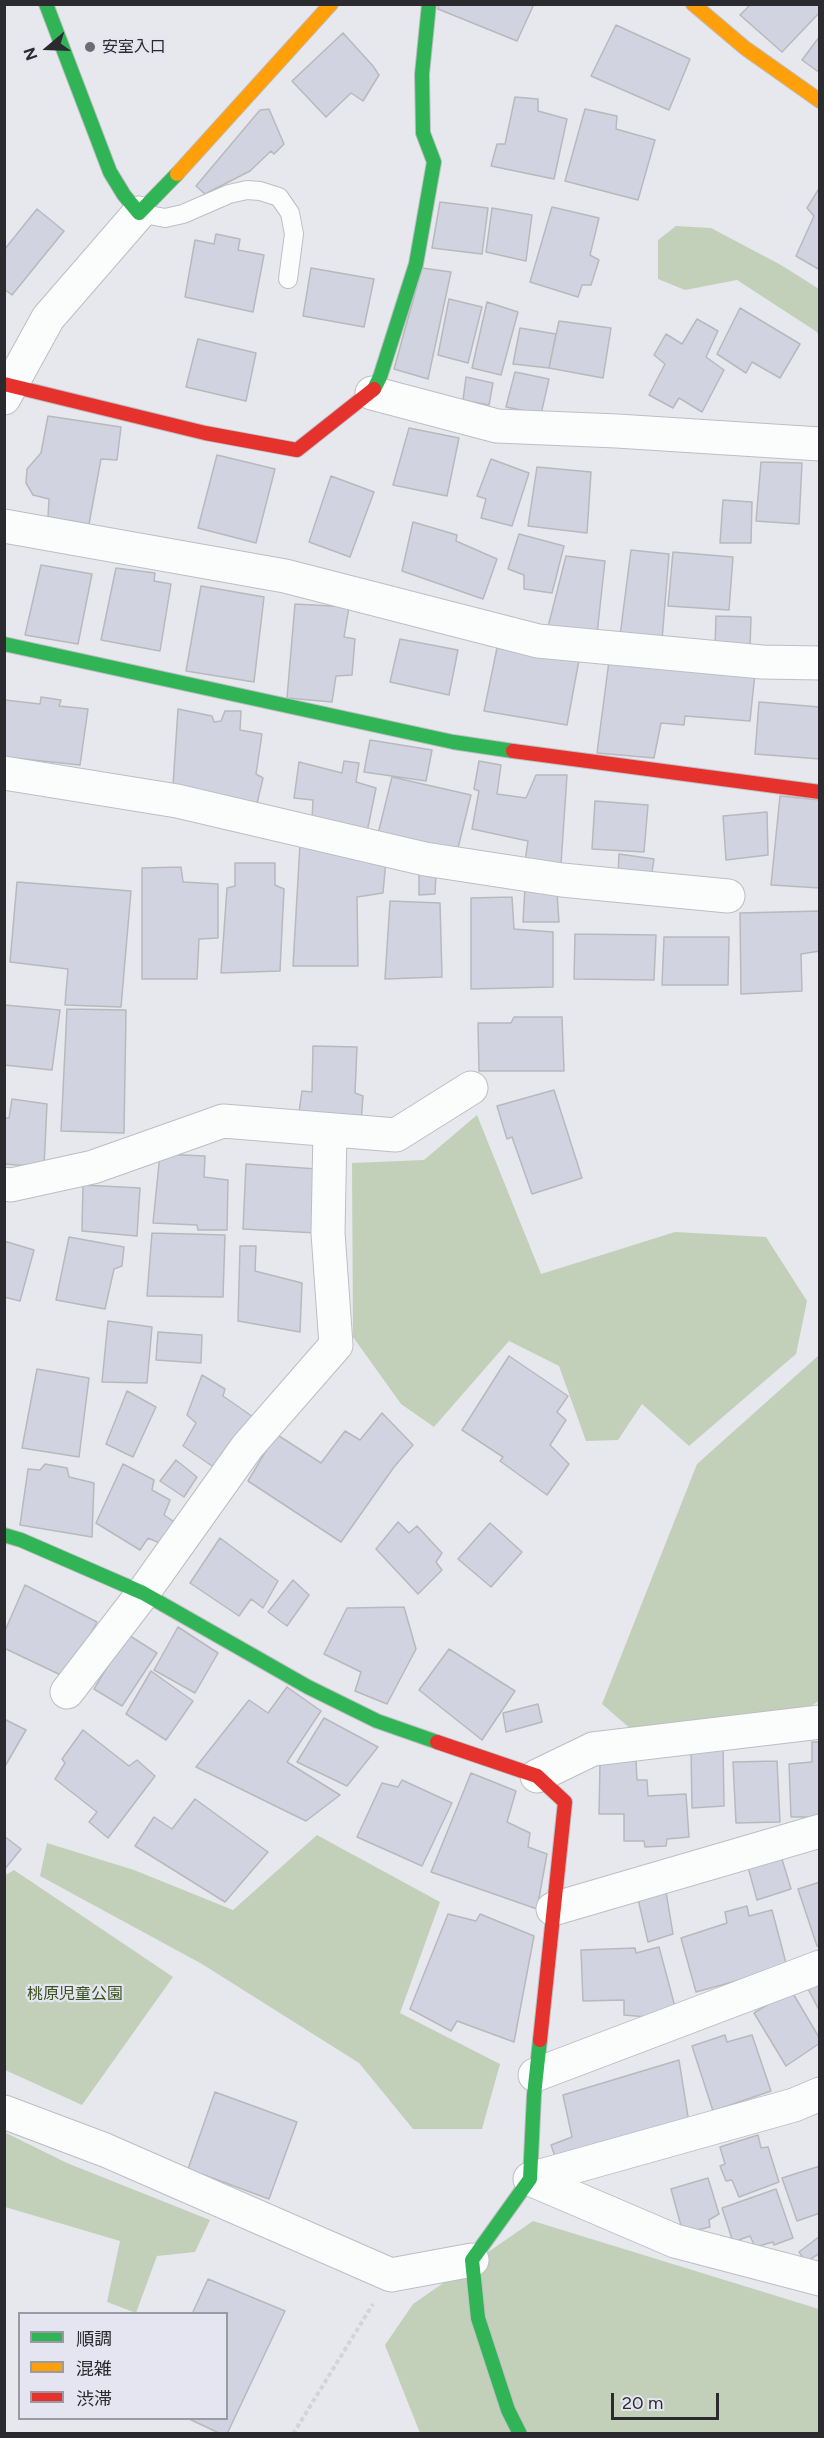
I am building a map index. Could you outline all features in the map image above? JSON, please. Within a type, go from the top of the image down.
[{"type":"street","points":[[46,4],[110,172],[124,195],[139,213]]},
{"type":"street","points":[[331,4],[197,153],[139,213],[48,318],[6,389],[204,433],[297,450],[372,393],[380,377],[416,264],[434,162],[423,133],[422,75],[429,4]]},
{"type":"street","points":[[693,4],[745,48],[819,101]]},
{"type":"street","points":[[372,393],[497,426],[819,444]]},
{"type":"street","points":[[4,526],[285,576],[538,641],[762,662],[819,663]]},
{"type":"street","points":[[4,644],[453,742],[591,763],[819,792]]},
{"type":"street","points":[[4,772],[177,801],[425,859],[562,880],[728,896]]},
{"type":"street","points":[[4,1184],[11,1185],[93,1167],[223,1121],[396,1135],[471,1088]]},
{"type":"street","points":[[67,1692],[143,1593],[247,1447],[336,1345],[328,1233],[330,1130]]},
{"type":"street","points":[[4,1535],[21,1540],[143,1593],[308,1687],[377,1721],[537,1776],[566,1802],[536,2075],[530,2179],[472,2260],[478,2318],[508,2410],[520,2433]]},
{"type":"street","points":[[537,1776],[593,1749],[819,1722]]},
{"type":"street","points":[[553,1910],[819,1831]]},
{"type":"street","points":[[536,2075],[819,1967]]},
{"type":"street","points":[[530,2179],[794,2104],[819,2094]]},
{"type":"street","points":[[4,2112],[115,2155],[391,2275],[472,2260]]},
{"type":"street","points":[[530,2179],[675,2241],[819,2279]]},
{"type":"lane","points":[[139,213],[165,218],[229,194],[247,190],[260,191],[279,197],[290,213],[294,234],[288,279]]},
{"type":"path","points":[[293,2433],[391,2275]]},
{"type":"green space","points":[[676,226],[711,228],[781,265],[819,289],[819,337],[817,332],[737,280],[685,290],[658,279],[658,240]]},
{"type":"green space","points":[[477,1115],[541,1274],[675,1232],[766,1237],[807,1301],[796,1354],[689,1446],[642,1404],[618,1440],[586,1441],[559,1366],[509,1341],[434,1427],[401,1404],[353,1337],[352,1163],[424,1160]]},
{"type":"green space","points":[[819,1355],[819,1701],[811,1706],[632,1730],[602,1704],[697,1464]]},
{"type":"green space","points":[[317,1835],[440,1902],[400,2013],[500,2064],[482,2129],[413,2129],[359,2063],[202,1964],[40,1876],[47,1843],[134,1870],[233,1910]]},
{"type":"green space","name":"桃原児童公園","points":[[14,1870],[173,1977],[82,2105],[5,2070],[4,1876]]},
{"type":"green space","points":[[4,2132],[67,2163],[210,2220],[195,2252],[157,2256],[136,2312],[133,2312],[107,2302],[120,2241],[5,2207]]},
{"type":"green space","points":[[533,2221],[819,2309],[819,2433],[420,2433],[385,2345],[413,2304]]},
{"type":"building","points":[[439,4],[534,4],[517,41],[438,9]]},
{"type":"building","points":[[751,4],[820,4],[820,12],[782,52],[740,15]]},
{"type":"building","points":[[616,25],[690,59],[669,110],[591,76]]},
{"type":"building","points":[[343,33],[379,75],[363,101],[351,93],[326,117],[292,81]]},
{"type":"building","points":[[820,36],[820,73],[802,60]]},
{"type":"building","points":[[515,97],[538,99],[538,111],[567,119],[554,179],[491,166],[497,144],[505,144]]},
{"type":"building","points":[[269,109],[284,144],[274,154],[271,151],[250,171],[205,194],[196,186],[260,110]]},
{"type":"building","points":[[585,109],[617,116],[616,129],[655,140],[638,200],[565,181]]},
{"type":"building","points":[[820,187],[820,270],[796,256],[814,216],[807,208]]},
{"type":"building","points":[[440,202],[488,208],[482,254],[432,248]]},
{"type":"building","points":[[552,207],[599,218],[590,255],[599,260],[591,285],[582,285],[578,297],[530,282]]},
{"type":"building","points":[[492,208],[532,215],[526,261],[486,252]]},
{"type":"building","points":[[37,209],[64,231],[12,295],[4,289],[4,250]]},
{"type":"building","points":[[216,234],[240,239],[238,250],[264,255],[253,312],[185,297],[195,240],[214,244]]},
{"type":"building","points":[[311,268],[374,279],[364,327],[303,316]]},
{"type":"building","points":[[422,268],[451,272],[428,379],[394,369]]},
{"type":"building","points":[[449,299],[482,307],[468,363],[438,355]]},
{"type":"building","points":[[487,302],[518,312],[501,375],[472,368]]},
{"type":"building","points":[[740,308],[800,344],[780,378],[752,362],[746,373],[717,354]]},
{"type":"building","points":[[697,319],[718,331],[706,357],[724,370],[702,412],[679,398],[673,408],[649,395],[665,364],[654,355],[666,334],[682,344]]},
{"type":"building","points":[[559,321],[611,328],[603,378],[549,368]]},
{"type":"building","points":[[520,328],[556,334],[549,368],[513,364]]},
{"type":"building","points":[[198,339],[256,353],[246,401],[186,387]]},
{"type":"building","points":[[515,372],[549,379],[541,414],[506,407]]},
{"type":"building","points":[[466,377],[493,383],[489,405],[463,400]]},
{"type":"building","points":[[48,416],[121,427],[117,460],[101,459],[89,524],[48,517],[49,499],[33,495],[26,483],[27,469],[41,453]]},
{"type":"building","points":[[409,428],[459,438],[447,496],[393,485]]},
{"type":"building","points":[[217,455],[275,469],[256,543],[198,528]]},
{"type":"building","points":[[491,459],[529,473],[512,526],[481,518],[486,499],[477,496]]},
{"type":"building","points":[[761,462],[802,463],[799,524],[756,521]]},
{"type":"building","points":[[537,467],[591,472],[587,533],[528,526]]},
{"type":"building","points":[[331,476],[374,492],[350,557],[309,542]]},
{"type":"building","points":[[723,500],[752,502],[751,543],[720,543]]},
{"type":"building","points":[[413,522],[457,535],[456,541],[497,559],[483,599],[402,571]]},
{"type":"building","points":[[519,534],[564,546],[552,593],[524,589],[524,575],[508,569]]},
{"type":"building","points":[[631,550],[669,554],[662,640],[620,636]]},
{"type":"building","points":[[673,552],[733,557],[729,610],[668,606]]},
{"type":"building","points":[[566,556],[605,561],[597,634],[548,627]]},
{"type":"building","points":[[41,565],[92,574],[78,644],[25,635]]},
{"type":"building","points":[[116,568],[155,573],[154,581],[171,584],[160,651],[101,640]]},
{"type":"building","points":[[201,586],[264,597],[254,682],[186,671]]},
{"type":"building","points":[[295,604],[349,607],[344,637],[355,639],[352,675],[336,676],[332,702],[287,698]]},
{"type":"building","points":[[716,616],[751,617],[750,648],[715,648]]},
{"type":"building","points":[[400,639],[458,650],[449,695],[390,682]]},
{"type":"building","points":[[497,648],[579,660],[567,725],[484,711]]},
{"type":"building","points":[[609,661],[755,673],[750,721],[685,716],[684,725],[661,723],[654,758],[597,753]]},
{"type":"building","points":[[41,697],[61,700],[59,706],[88,709],[80,765],[4,757],[5,700],[40,704]]},
{"type":"building","points":[[759,702],[820,707],[820,759],[755,754]]},
{"type":"building","points":[[178,709],[212,716],[214,722],[221,721],[225,711],[241,711],[240,730],[262,734],[256,774],[263,778],[255,812],[173,786]]},
{"type":"building","points":[[370,740],[432,750],[426,781],[364,772]]},
{"type":"building","points":[[344,761],[359,763],[356,782],[376,788],[367,832],[312,820],[313,800],[294,798],[299,762],[342,773]]},
{"type":"building","points":[[479,761],[501,765],[497,794],[526,798],[536,775],[567,775],[561,864],[525,861],[528,841],[472,829],[479,791],[474,789]]},
{"type":"building","points":[[392,777],[471,795],[457,852],[377,838]]},
{"type":"building","points":[[780,796],[820,800],[820,888],[771,885]]},
{"type":"building","points":[[595,801],[648,805],[644,852],[592,849]]},
{"type":"building","points":[[767,812],[768,855],[726,860],[723,816]]},
{"type":"building","points":[[300,844],[386,860],[383,893],[357,897],[358,966],[293,966]]},
{"type":"building","points":[[619,854],[654,859],[651,879],[618,876]]},
{"type":"building","points":[[235,863],[275,863],[275,885],[284,889],[280,971],[221,973],[227,888],[235,886]]},
{"type":"building","points":[[181,867],[183,882],[218,884],[218,938],[199,939],[197,979],[142,979],[142,868]]},
{"type":"building","points":[[419,871],[436,872],[435,894],[419,895]]},
{"type":"building","points":[[17,882],[131,891],[121,1007],[65,1005],[68,969],[10,962]]},
{"type":"building","points":[[525,888],[557,893],[559,922],[523,922]]},
{"type":"building","points":[[512,897],[514,929],[553,932],[553,987],[471,989],[471,898]]},
{"type":"building","points":[[390,901],[440,903],[442,977],[385,979]]},
{"type":"building","points":[[820,911],[820,951],[801,954],[802,991],[741,994],[740,913]]},
{"type":"building","points":[[575,934],[656,935],[654,980],[574,979]]},
{"type":"building","points":[[664,937],[729,937],[728,985],[662,985]]},
{"type":"building","points":[[4,1005],[60,1010],[52,1070],[4,1065]]},
{"type":"building","points":[[67,1009],[126,1010],[124,1133],[61,1131]]},
{"type":"building","points":[[514,1017],[562,1017],[564,1071],[479,1071],[478,1023],[511,1023]]},
{"type":"building","points":[[313,1046],[357,1047],[355,1093],[363,1096],[361,1122],[298,1119],[302,1091],[312,1092]]},
{"type":"building","points":[[554,1090],[582,1178],[532,1194],[512,1137],[507,1139],[497,1106]]},
{"type":"building","points":[[12,1099],[47,1104],[44,1167],[4,1164],[4,1118],[9,1118]]},
{"type":"building","points":[[160,1154],[205,1156],[204,1177],[228,1180],[227,1230],[198,1230],[197,1225],[153,1223]]},
{"type":"building","points":[[246,1164],[317,1169],[317,1233],[243,1229]]},
{"type":"building","points":[[83,1185],[140,1188],[137,1236],[82,1231]]},
{"type":"building","points":[[152,1233],[225,1235],[223,1297],[147,1296]]},
{"type":"building","points":[[69,1237],[124,1247],[122,1266],[114,1269],[105,1309],[56,1300]]},
{"type":"building","points":[[4,1241],[34,1250],[20,1301],[4,1297]]},
{"type":"building","points":[[240,1246],[256,1246],[255,1271],[302,1283],[300,1332],[238,1321]]},
{"type":"building","points":[[108,1321],[152,1327],[147,1383],[102,1382]]},
{"type":"building","points":[[158,1332],[202,1335],[201,1363],[156,1360]]},
{"type":"building","points":[[509,1356],[568,1396],[557,1412],[566,1420],[550,1445],[569,1464],[547,1495],[500,1461],[503,1457],[462,1430]]},
{"type":"building","points":[[37,1369],[89,1378],[79,1457],[22,1448]]},
{"type":"building","points":[[202,1375],[225,1389],[223,1396],[253,1417],[215,1468],[183,1446],[196,1423],[187,1415]]},
{"type":"building","points":[[127,1391],[156,1407],[133,1457],[106,1444]]},
{"type":"building","points":[[382,1413],[413,1445],[394,1467],[341,1542],[248,1481],[276,1434],[321,1463],[345,1431],[360,1440]]},
{"type":"building","points":[[176,1460],[197,1477],[184,1497],[160,1481]]},
{"type":"building","points":[[45,1464],[67,1468],[69,1477],[94,1483],[92,1537],[20,1525],[28,1469],[40,1470]]},
{"type":"building","points":[[123,1464],[154,1480],[152,1490],[170,1500],[164,1515],[176,1523],[162,1544],[148,1538],[140,1550],[96,1523]]},
{"type":"building","points":[[398,1522],[409,1533],[417,1526],[442,1553],[436,1562],[442,1570],[418,1594],[376,1549]]},
{"type":"building","points":[[490,1523],[522,1552],[491,1587],[458,1559]]},
{"type":"building","points":[[220,1538],[278,1581],[263,1608],[251,1599],[239,1616],[190,1583]]},
{"type":"building","points":[[293,1580],[309,1595],[287,1626],[268,1612]]},
{"type":"building","points":[[25,1585],[97,1622],[67,1678],[4,1648],[4,1633]]},
{"type":"building","points":[[404,1607],[416,1649],[387,1704],[355,1691],[361,1672],[324,1654],[347,1608]]},
{"type":"building","points":[[178,1627],[218,1653],[195,1693],[154,1670]]},
{"type":"building","points":[[127,1634],[157,1653],[122,1706],[94,1689]]},
{"type":"building","points":[[449,1649],[515,1691],[482,1740],[419,1690]]},
{"type":"building","points":[[151,1671],[193,1701],[166,1740],[126,1714]]},
{"type":"building","points":[[287,1687],[321,1711],[287,1762],[340,1795],[306,1821],[196,1767],[249,1700],[268,1713]]},
{"type":"building","points":[[538,1704],[542,1722],[506,1732],[503,1713]]},
{"type":"building","points":[[324,1718],[378,1747],[347,1786],[297,1762]]},
{"type":"building","points":[[4,1719],[26,1730],[4,1768]]},
{"type":"building","points":[[83,1730],[129,1766],[137,1760],[155,1776],[108,1838],[89,1822],[97,1812],[55,1779],[65,1763],[62,1759]]},
{"type":"building","points":[[812,1742],[820,1742],[820,1817],[791,1817],[789,1764],[812,1762]]},
{"type":"building","points":[[723,1746],[724,1806],[692,1808],[691,1750]]},
{"type":"building","points":[[636,1761],[637,1780],[647,1780],[648,1796],[686,1794],[689,1837],[667,1839],[666,1846],[645,1847],[644,1841],[624,1841],[624,1814],[599,1814],[600,1763]]},
{"type":"building","points":[[777,1761],[780,1822],[736,1823],[733,1762]]},
{"type":"building","points":[[471,1773],[516,1791],[507,1822],[530,1833],[528,1847],[547,1854],[537,1909],[431,1872]]},
{"type":"building","points":[[402,1780],[452,1803],[422,1866],[357,1837],[382,1783],[398,1787]]},
{"type":"building","points":[[195,1799],[268,1852],[225,1902],[135,1846],[154,1817],[172,1829]]},
{"type":"building","points":[[4,1836],[21,1849],[4,1870]]},
{"type":"building","points":[[781,1856],[791,1889],[757,1900],[748,1867]]},
{"type":"building","points":[[820,1882],[820,1946],[817,1946],[798,1889]]},
{"type":"building","points":[[666,1892],[673,1934],[648,1942],[638,1899]]},
{"type":"building","points":[[747,1906],[749,1916],[772,1910],[787,1967],[696,1992],[681,1938],[727,1923],[725,1912]]},
{"type":"building","points":[[448,1914],[476,1921],[480,1914],[534,1936],[514,2042],[457,2021],[451,2031],[410,2009]]},
{"type":"building","points":[[659,1947],[675,2007],[647,2017],[624,2015],[624,2000],[583,2001],[581,1950],[635,1948],[636,1953]]},
{"type":"building","points":[[820,1978],[820,2012],[805,1983]]},
{"type":"building","points":[[791,1990],[820,2039],[820,2043],[786,2066],[754,2013]]},
{"type":"building","points":[[725,2035],[727,2042],[752,2035],[771,2091],[713,2111],[692,2046]]},
{"type":"building","points":[[679,2060],[689,2123],[556,2159],[551,2145],[572,2137],[563,2095]]},
{"type":"building","points":[[215,2092],[297,2122],[269,2199],[188,2169]]},
{"type":"building","points":[[758,2135],[761,2148],[768,2147],[779,2182],[739,2197],[732,2180],[726,2181],[720,2166],[725,2164],[720,2147]]},
{"type":"building","points":[[820,2166],[820,2213],[797,2221],[782,2178]]},
{"type":"building","points":[[708,2178],[719,2214],[709,2220],[710,2227],[683,2233],[671,2189]]},
{"type":"building","points":[[776,2189],[793,2238],[774,2245],[773,2242],[755,2247],[750,2236],[733,2242],[722,2208]]},
{"type":"building","points":[[820,2236],[820,2253],[806,2262],[799,2252]]},
{"type":"building","points":[[208,2279],[285,2311],[227,2434],[221,2434],[191,2420],[228,2420],[228,2312],[193,2312]]},
{"type":"traffic: fast","points":[[46,4],[110,172],[124,195],[139,213],[177,174]]},
{"type":"traffic: fast","points":[[374,389],[380,377],[416,264],[434,162],[423,133],[422,74],[429,4]]},
{"type":"traffic: fast","points":[[4,644],[453,742],[513,751]]},
{"type":"traffic: fast","points":[[4,1535],[21,1540],[143,1593],[308,1687],[377,1721],[437,1742]]},
{"type":"traffic: fast","points":[[520,2434],[508,2410],[478,2318],[472,2260],[530,2179],[534,2095],[540,2040]]},
{"type":"traffic: slow","points":[[177,174],[331,4]]},
{"type":"traffic: slow","points":[[693,4],[745,48],[820,101]]},
{"type":"traffic: jam","points":[[4,384],[205,433],[297,450],[374,389]]},
{"type":"traffic: jam","points":[[513,751],[820,792]]},
{"type":"traffic: jam","points":[[437,1742],[537,1776],[565,1802],[540,2040]]},
{"type":"place","name":"安室入口","points":[[90,47]]}]
